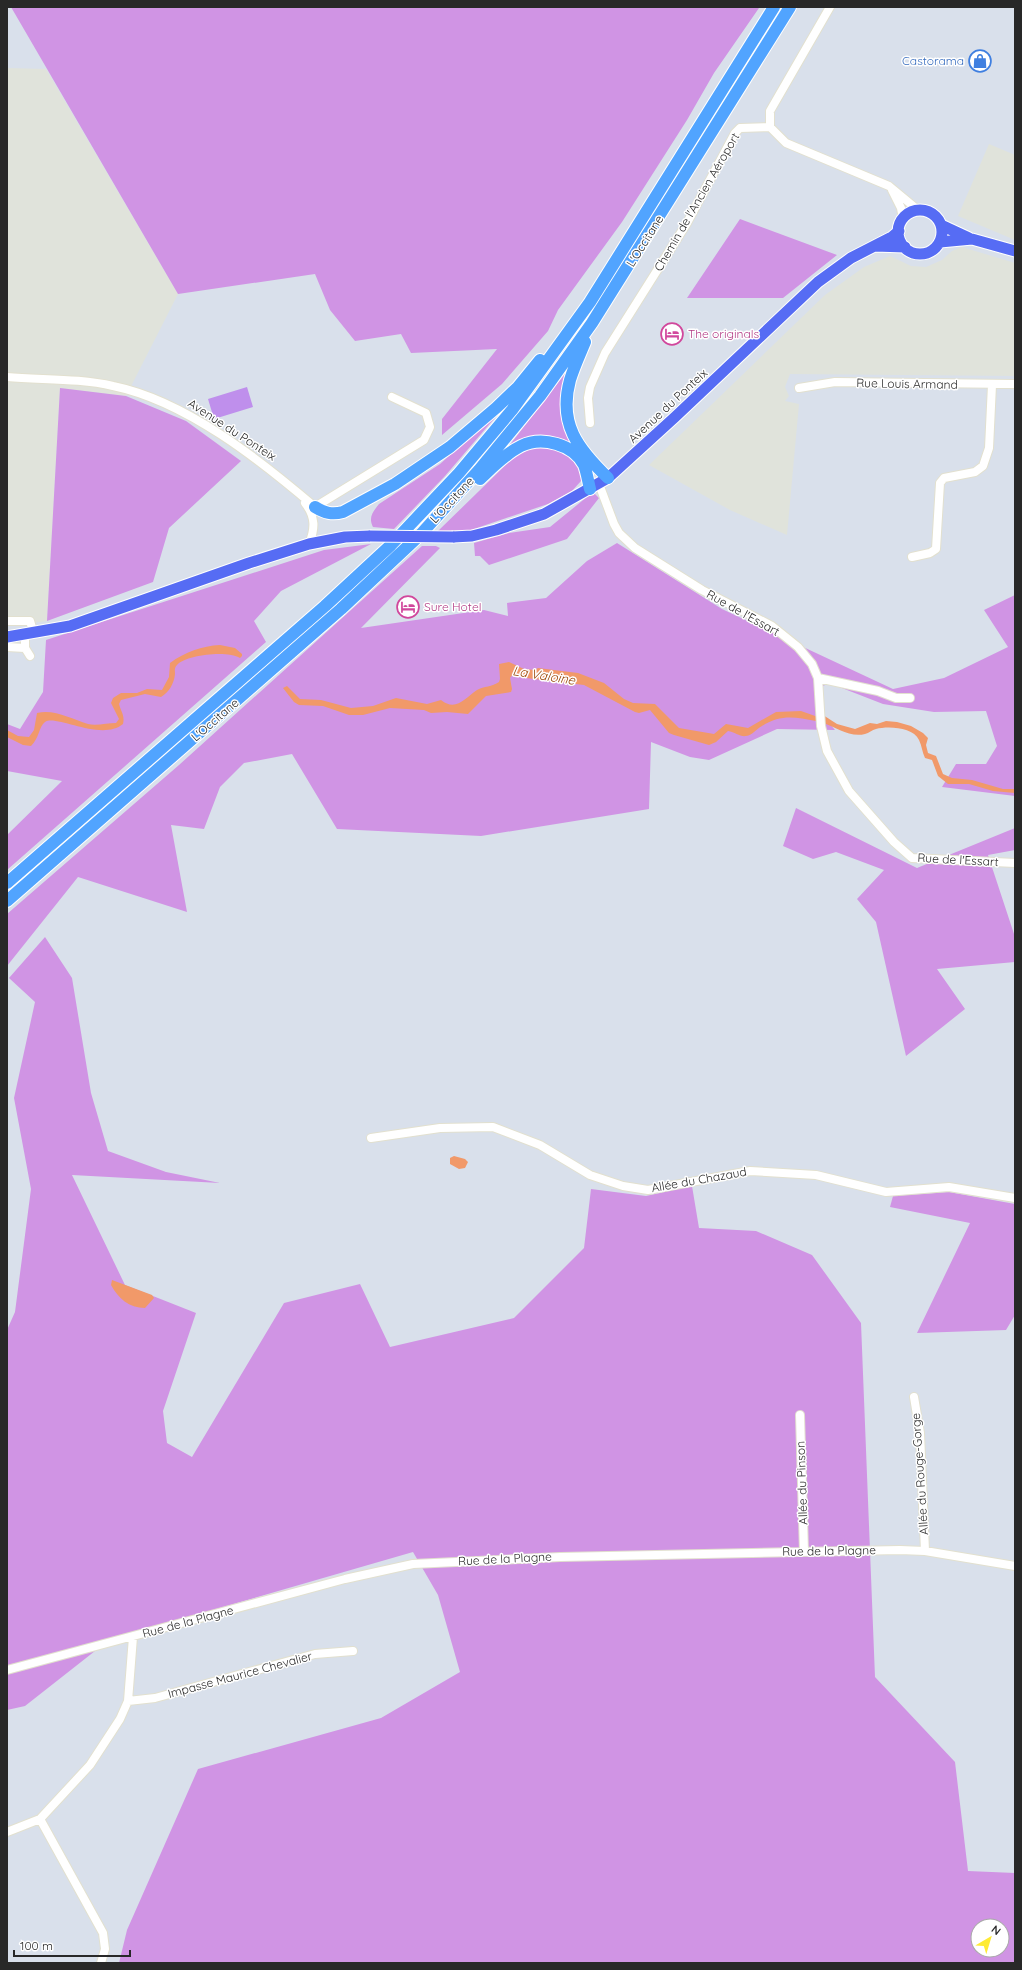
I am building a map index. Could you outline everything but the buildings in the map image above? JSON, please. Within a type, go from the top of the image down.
[{"type":"highway","name":"L'Occitane","points":[[7,883],[319,612],[391,545],[432,504],[485,443],[538,376],[590,302],[774,7]]},
{"type":"highway","name":"L'Occitane","points":[[7,901],[341,610],[384,570],[454,498],[540,396],[592,323],[790,7]]},
{"type":"highway","points":[[592,323],[570,379],[567,394],[570,428],[599,484]]},
{"type":"highway","points":[[315,507],[325,513],[334,515],[343,512],[395,484],[456,442],[518,387],[548,352],[560,345]]},
{"type":"highway","points":[[454,498],[468,491],[503,458],[513,451],[522,446],[538,442],[554,443],[575,455],[599,484]]},
{"type":"main road","points":[[941,225],[942,236],[940,242],[936,247],[924,253],[910,251],[905,247],[899,237],[898,231],[903,219],[907,214],[918,210],[932,213],[941,225],[972,239],[1015,251]]},
{"type":"main road","name":"Avenue du Ponteix","points":[[309,544],[353,536],[453,537],[481,534],[518,524],[544,514],[599,484],[675,418],[818,282],[851,258],[875,246],[898,231]]},
{"type":"main road","points":[[940,242],[972,239]]},
{"type":"main road","name":"Avenue du Ponteix","points":[[875,246],[905,247]]},
{"type":"main road","points":[[7,637],[70,626],[249,563],[309,544]]},
{"type":"street","points":[[830,7],[770,112],[770,127],[786,143],[889,186],[918,210]]},
{"type":"street","name":"Chemin de l'Ancien Aéroport","points":[[590,423],[588,398],[590,387],[606,353],[687,223],[735,133],[740,128],[770,127]]},
{"type":"street","points":[[889,186],[901,208],[903,219]]},
{"type":"street","name":"Avenue du Ponteix","points":[[7,377],[112,385],[160,401],[197,419],[272,471],[315,507]]},
{"type":"street","name":"Rue Louis Armand","points":[[799,388],[835,382],[992,385],[1015,384]]},
{"type":"street","points":[[912,557],[930,553],[936,548],[940,483],[944,478],[975,472],[983,466],[989,448],[992,385]]},
{"type":"street","points":[[315,507],[424,440],[430,427],[426,413],[392,397]]},
{"type":"street","name":"Rue de l'Essart","points":[[599,484],[616,528],[634,548],[702,590],[772,626],[798,647],[812,664],[818,678],[821,726],[827,751],[849,791],[894,842],[912,858],[1015,863]]},
{"type":"street","points":[[296,491],[311,510],[314,520],[314,530],[309,544]]},
{"type":"street","points":[[7,621],[32,618],[30,634],[25,648]]},
{"type":"street","points":[[7,647],[25,648]]},
{"type":"street","points":[[25,648],[30,656]]},
{"type":"street","points":[[818,678],[878,691],[896,698],[910,698]]},
{"type":"street","name":"Allée du Chazaud","points":[[370,1138],[440,1128],[493,1127],[540,1145],[590,1175],[623,1186],[648,1190],[750,1171],[816,1175],[886,1192],[949,1187],[1015,1198]]},
{"type":"street","name":"Allée du Rouge-Gorge","points":[[914,1397],[920,1433],[925,1551]]},
{"type":"street","name":"Allée du Pinson","points":[[800,1415],[804,1552]]},
{"type":"street","name":"Rue de la Plagne","points":[[7,1670],[345,1579],[413,1564],[560,1557],[900,1550],[925,1551],[1015,1566]]},
{"type":"street","points":[[7,1832],[40,1819],[90,1765],[120,1719],[128,1701],[133,1637]]},
{"type":"street","name":"Impasse Maurice Chevalier","points":[[128,1701],[154,1698],[315,1654],[353,1651]]},
{"type":"street","points":[[40,1819],[103,1933],[105,1949],[102,1963]]},
{"type":"shaded area","points":[[11,7],[759,8],[714,73],[687,120],[622,222],[558,310],[548,331],[502,384],[442,435],[442,419],[497,349],[411,353],[401,334],[355,341],[330,310],[315,274],[178,294]]},
{"type":"shaded area","points":[[7,68],[46,69],[178,294],[126,396],[60,388],[47,621],[7,626]]},
{"type":"shaded area","points":[[989,144],[1015,155],[1015,240],[958,216]]},
{"type":"shaded area","points":[[740,219],[837,255],[783,298],[687,298]]},
{"type":"shaded area","points":[[962,247],[1015,263],[1015,376],[790,374],[785,387],[789,396],[785,401],[799,404],[787,535],[730,510],[649,465],[825,295],[864,267],[890,256],[911,266],[926,267],[942,260],[952,251]]},
{"type":"shaded area","points":[[571,366],[562,398],[577,450],[556,438],[505,451]]},
{"type":"shaded area","points":[[247,387],[253,407],[214,419],[208,399]]},
{"type":"shaded area","points":[[60,388],[126,396],[186,421],[241,461],[169,528],[153,582],[47,621]]},
{"type":"shaded area","points":[[505,406],[445,476],[394,529],[373,527],[371,517],[379,504],[440,464]]},
{"type":"shaded area","points":[[542,445],[568,453],[583,471],[581,481],[572,491],[548,504],[471,530],[438,531],[516,455]]},
{"type":"shaded area","points":[[593,492],[599,498],[567,539],[489,565],[480,556],[475,556],[474,543],[509,533],[550,527]]},
{"type":"shaded area","points":[[617,543],[722,609],[893,689],[944,678],[1008,647],[984,610],[1015,595],[1015,796],[942,787],[956,764],[986,764],[997,746],[986,711],[934,712],[883,704],[829,683],[815,690],[816,707],[835,730],[777,729],[709,760],[690,757],[651,742],[649,809],[481,836],[337,829],[292,754],[244,763],[220,787],[204,829],[171,825],[187,912],[78,877],[7,966],[7,914],[179,765],[422,546],[436,546],[440,548],[361,628],[484,610],[508,616],[507,603],[546,598],[587,561]]},
{"type":"shaded area","points":[[371,544],[281,591],[254,621],[266,642],[7,870],[7,835],[62,781],[7,771],[7,724],[20,729],[43,692],[46,640],[324,550]]},
{"type":"shaded area","points":[[796,808],[917,868],[1015,828],[1015,850],[988,855],[1015,937],[1015,962],[937,969],[965,1009],[906,1056],[876,922],[857,899],[884,870],[836,852],[813,859],[783,846]]},
{"type":"shaded area","points":[[45,937],[72,978],[91,1093],[108,1151],[166,1172],[220,1183],[72,1175],[125,1285],[196,1313],[163,1411],[167,1443],[192,1457],[284,1303],[360,1284],[390,1347],[514,1318],[584,1248],[591,1189],[646,1196],[692,1186],[699,1228],[756,1231],[812,1255],[861,1323],[875,1677],[955,1762],[968,1871],[1015,1873],[1015,1963],[119,1963],[127,1930],[198,1769],[381,1718],[460,1672],[438,1595],[413,1552],[109,1640],[25,1706],[7,1710],[7,1330],[15,1312],[31,1189],[14,1098],[35,1002],[9,978]]},
{"type":"shaded area","points":[[949,1192],[1015,1204],[1015,1315],[1006,1330],[917,1333],[970,1223],[890,1207],[893,1196]]},
{"type":"water","points":[[220,645],[235,648],[242,654],[242,656],[240,658],[226,654],[217,654],[197,656],[182,662],[175,667],[174,681],[171,687],[161,697],[145,694],[121,700],[119,704],[123,716],[123,724],[114,729],[92,729],[59,721],[51,721],[45,722],[41,726],[36,740],[31,746],[23,745],[7,737],[7,730],[18,736],[29,737],[34,730],[37,713],[44,712],[57,713],[91,725],[116,723],[119,719],[111,703],[113,698],[121,693],[137,693],[147,689],[162,690],[169,677],[170,663],[194,650]]},
{"type":"water","name":"La Valoine","points":[[509,662],[524,669],[535,670],[538,668],[578,673],[604,683],[624,699],[633,703],[655,704],[679,728],[714,734],[726,724],[748,728],[776,712],[801,711],[818,717],[819,724],[817,724],[816,721],[801,718],[782,718],[769,722],[746,736],[728,731],[716,742],[709,745],[669,733],[650,710],[639,713],[635,712],[584,685],[526,678],[513,674],[510,678],[512,689],[511,692],[486,696],[468,714],[447,712],[431,713],[424,710],[390,708],[363,715],[349,715],[323,706],[299,705],[294,702],[283,688],[287,686],[300,699],[321,700],[351,708],[373,706],[396,698],[427,704],[441,700],[451,705],[464,700],[477,690],[499,682],[499,664]]},
{"type":"water","points":[[823,715],[837,724],[855,729],[870,723],[877,724],[886,721],[911,726],[923,733],[928,738],[926,745],[928,753],[936,756],[943,774],[952,778],[972,780],[1003,789],[1015,789],[1015,793],[993,791],[969,784],[948,784],[938,776],[932,760],[925,758],[919,740],[911,732],[900,728],[881,728],[865,734],[854,735],[823,723]]},
{"type":"water","points":[[454,1156],[465,1159],[468,1162],[465,1168],[459,1169],[450,1164],[450,1158]]},
{"type":"water","points":[[112,1280],[152,1295],[154,1298],[145,1308],[139,1308],[129,1304],[114,1290],[111,1285]]},
{"type":"place","name":"Castorama","points":[[980,61]]},
{"type":"place","name":"The originals","points":[[672,334]]},
{"type":"place","name":"Sure Hotel","points":[[408,607]]}]
